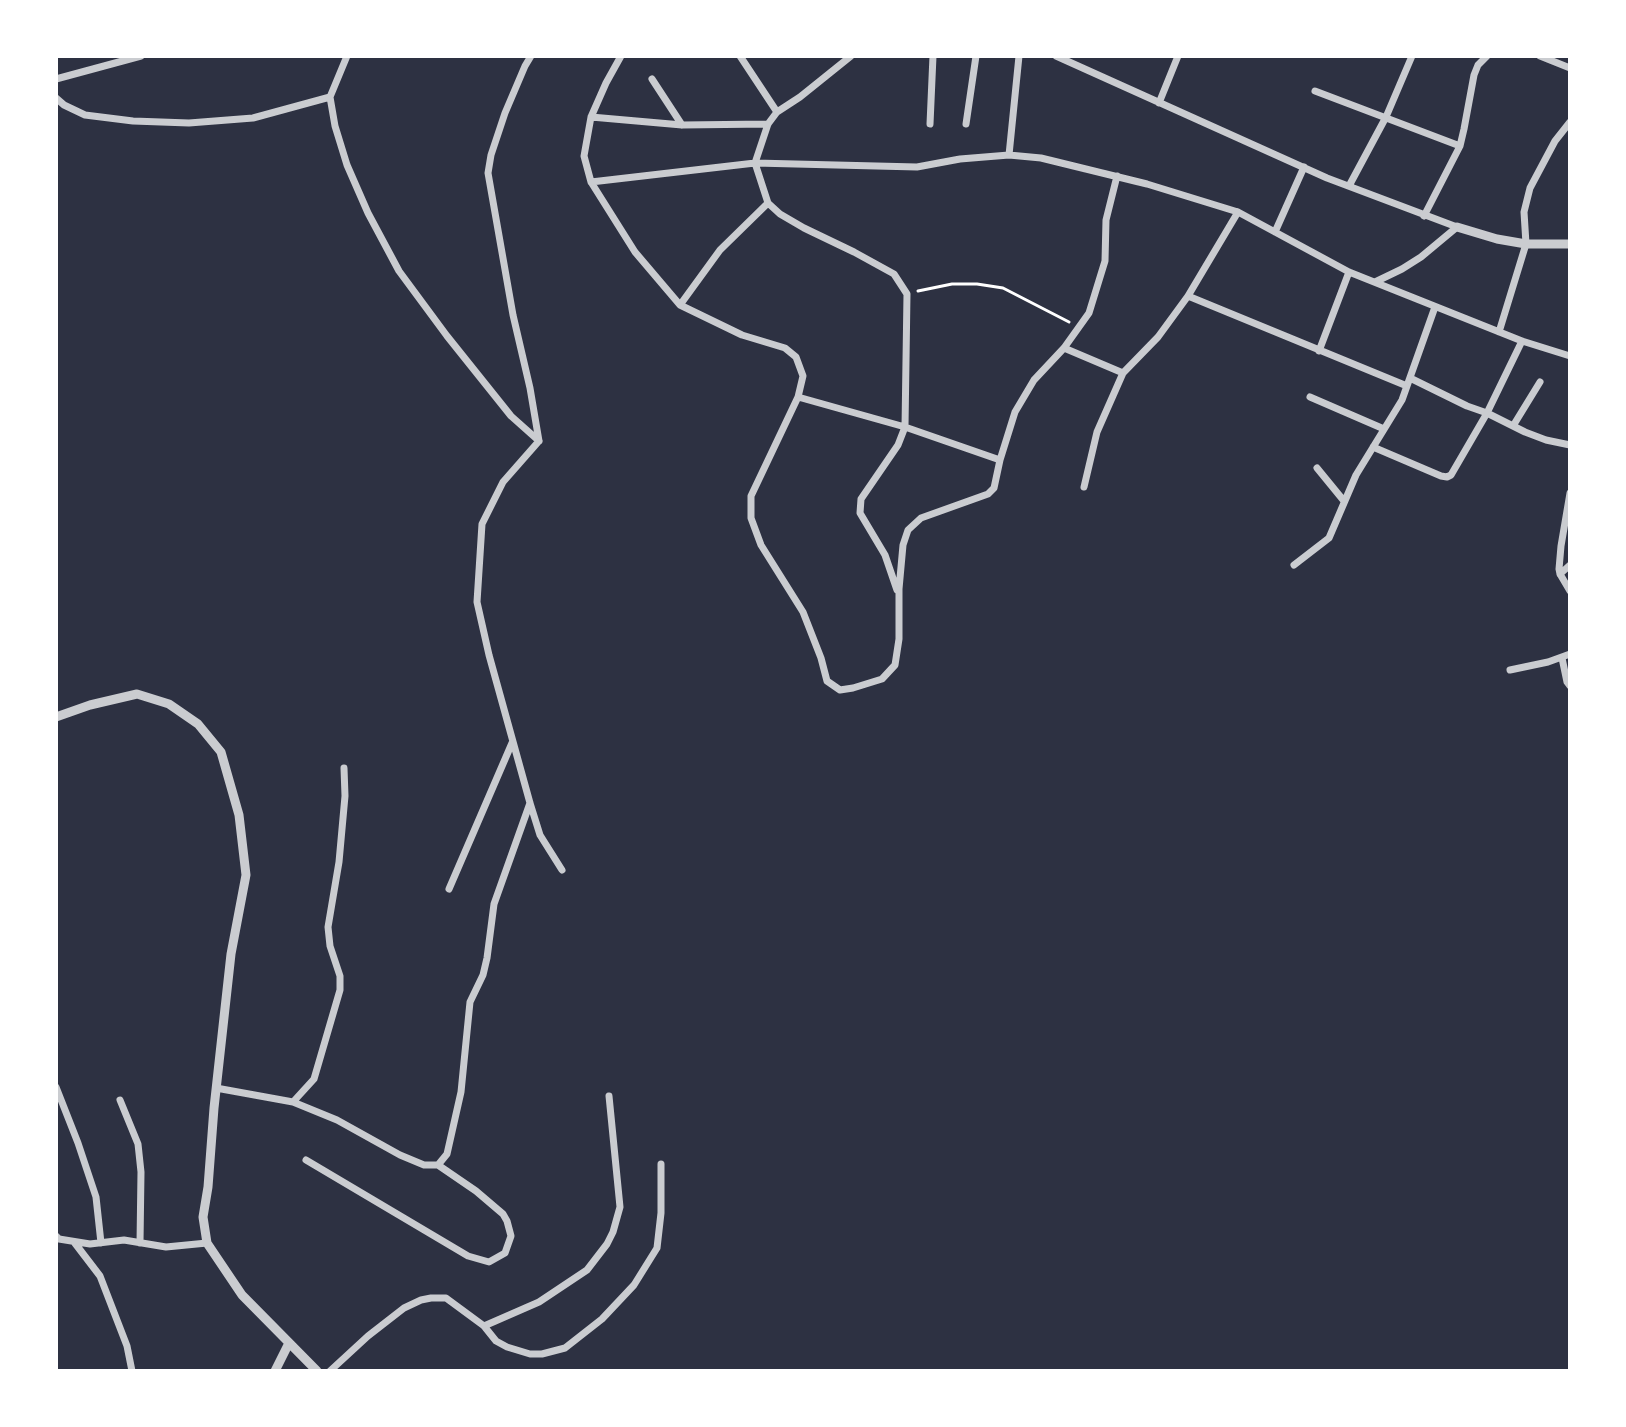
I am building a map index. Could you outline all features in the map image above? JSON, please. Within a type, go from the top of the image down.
[{"type":"street","points":[[56,79],[141,56]]},
{"type":"street","points":[[347,56],[330,97],[347,165],[368,213],[399,271],[447,336],[511,416],[539,441]]},
{"type":"street","points":[[531,56],[505,113],[488,173],[539,441]]},
{"type":"street","points":[[621,56],[591,117],[584,156],[591,182],[635,252],[680,305],[742,335],[785,348],[796,357],[803,376],[798,397],[751,496],[751,518],[761,545],[803,612],[827,681],[840,690],[882,679],[895,665],[903,545],[908,530],[921,518],[988,494],[994,488],[1015,412],[1034,380],[1064,348],[1089,313],[1105,261],[1106,220],[1117,176]]},
{"type":"street","points":[[740,56],[777,112]]},
{"type":"street","points":[[851,56],[838,59],[800,97],[777,112],[768,124],[755,163],[768,203],[780,214],[894,274],[907,294],[905,427],[898,445],[861,499],[860,513],[885,555],[899,596]]},
{"type":"street","points":[[930,124],[933,56]]},
{"type":"street","points":[[966,124],[976,56]]},
{"type":"street","points":[[1009,155],[1019,56]]},
{"type":"street","points":[[1056,56],[1304,167],[1424,216],[1497,239],[1526,244],[1570,244]]},
{"type":"street","points":[[1159,103],[1178,56]]},
{"type":"street","points":[[1349,186],[1386,117],[1412,56]]},
{"type":"street","points":[[1424,216],[1460,146],[1474,75],[1487,56]]},
{"type":"street","points":[[1540,56],[1570,68]]},
{"type":"street","points":[[652,79],[682,125]]},
{"type":"street","points":[[1315,91],[1460,146]]},
{"type":"street","points":[[56,98],[85,115],[189,123],[253,118],[330,97]]},
{"type":"street","points":[[591,117],[682,125],[768,124]]},
{"type":"street","points":[[1499,332],[1526,244],[1524,212],[1530,188],[1555,141],[1570,122]]},
{"type":"street","points":[[591,182],[755,163],[917,167],[1009,155],[1041,158],[1188,195],[1238,212],[1349,272],[1522,341],[1570,356]]},
{"type":"street","points":[[1275,232],[1304,167]]},
{"type":"street","points":[[680,305],[720,250],[768,203]]},
{"type":"street","points":[[1084,487],[1097,432],[1123,373],[1158,337],[1188,296],[1238,212]]},
{"type":"street","points":[[1375,282],[1421,257],[1457,227]]},
{"type":"street","points":[[1319,351],[1349,272]]},
{"type":"street","points":[[1188,296],[1319,351],[1487,413],[1546,440],[1570,445]]},
{"type":"street","points":[[1294,565],[1329,538],[1356,475],[1402,400],[1435,307]]},
{"type":"street","points":[[1373,447],[1447,477],[1451,475],[1487,413],[1522,341]]},
{"type":"street","points":[[1064,348],[1123,373]]},
{"type":"street","points":[[1513,426],[1540,382]]},
{"type":"street","points":[[798,397],[905,427],[1000,460]]},
{"type":"street","points":[[1310,397],[1384,429]]},
{"type":"street","points":[[539,441],[503,482],[482,524],[477,602],[540,835],[562,870]]},
{"type":"street","points":[[1317,468],[1344,501]]},
{"type":"street","points":[[1570,493],[1561,546],[1560,574],[1570,591]]},
{"type":"street","points":[[1560,574],[1570,565]]},
{"type":"street","points":[[1510,670],[1566,656],[1567,682],[1570,686]]},
{"type":"street","points":[[56,717],[137,694],[169,704],[198,724],[221,752],[239,815],[246,875],[231,954],[216,1088],[203,1217],[207,1243],[242,1295],[317,1371]]},
{"type":"street","points":[[449,889],[513,741]]},
{"type":"street","points":[[293,1102],[314,1079],[340,990],[340,976],[330,946],[328,927],[339,862],[344,768]]},
{"type":"street","points":[[438,1165],[447,1154],[461,1092],[470,1002],[483,975],[494,904],[530,803]]},
{"type":"street","points":[[56,1087],[96,1197],[101,1243]]},
{"type":"street","points":[[216,1088],[293,1102],[337,1120],[400,1155],[424,1165],[438,1165],[503,1214],[511,1236],[505,1253],[489,1262],[468,1256],[306,1160]]},
{"type":"street","points":[[484,1326],[539,1302],[587,1270],[607,1244],[620,1207],[609,1096]]},
{"type":"street","points":[[120,1100],[138,1144],[141,1172],[140,1243]]},
{"type":"street","points":[[330,1371],[368,1336],[404,1308],[421,1300],[446,1298],[507,1347],[530,1354],[565,1348],[602,1319],[634,1285],[657,1248],[661,1164]]},
{"type":"street","points":[[56,1236],[90,1244],[124,1240],[166,1247],[207,1243]]},
{"type":"street","points":[[74,1242],[100,1276],[127,1346],[132,1371]]},
{"type":"street","points":[[275,1371],[289,1343]]},
{"type":"path","points":[[907,294],[952,284],[1003,288],[1079,328]]}]
